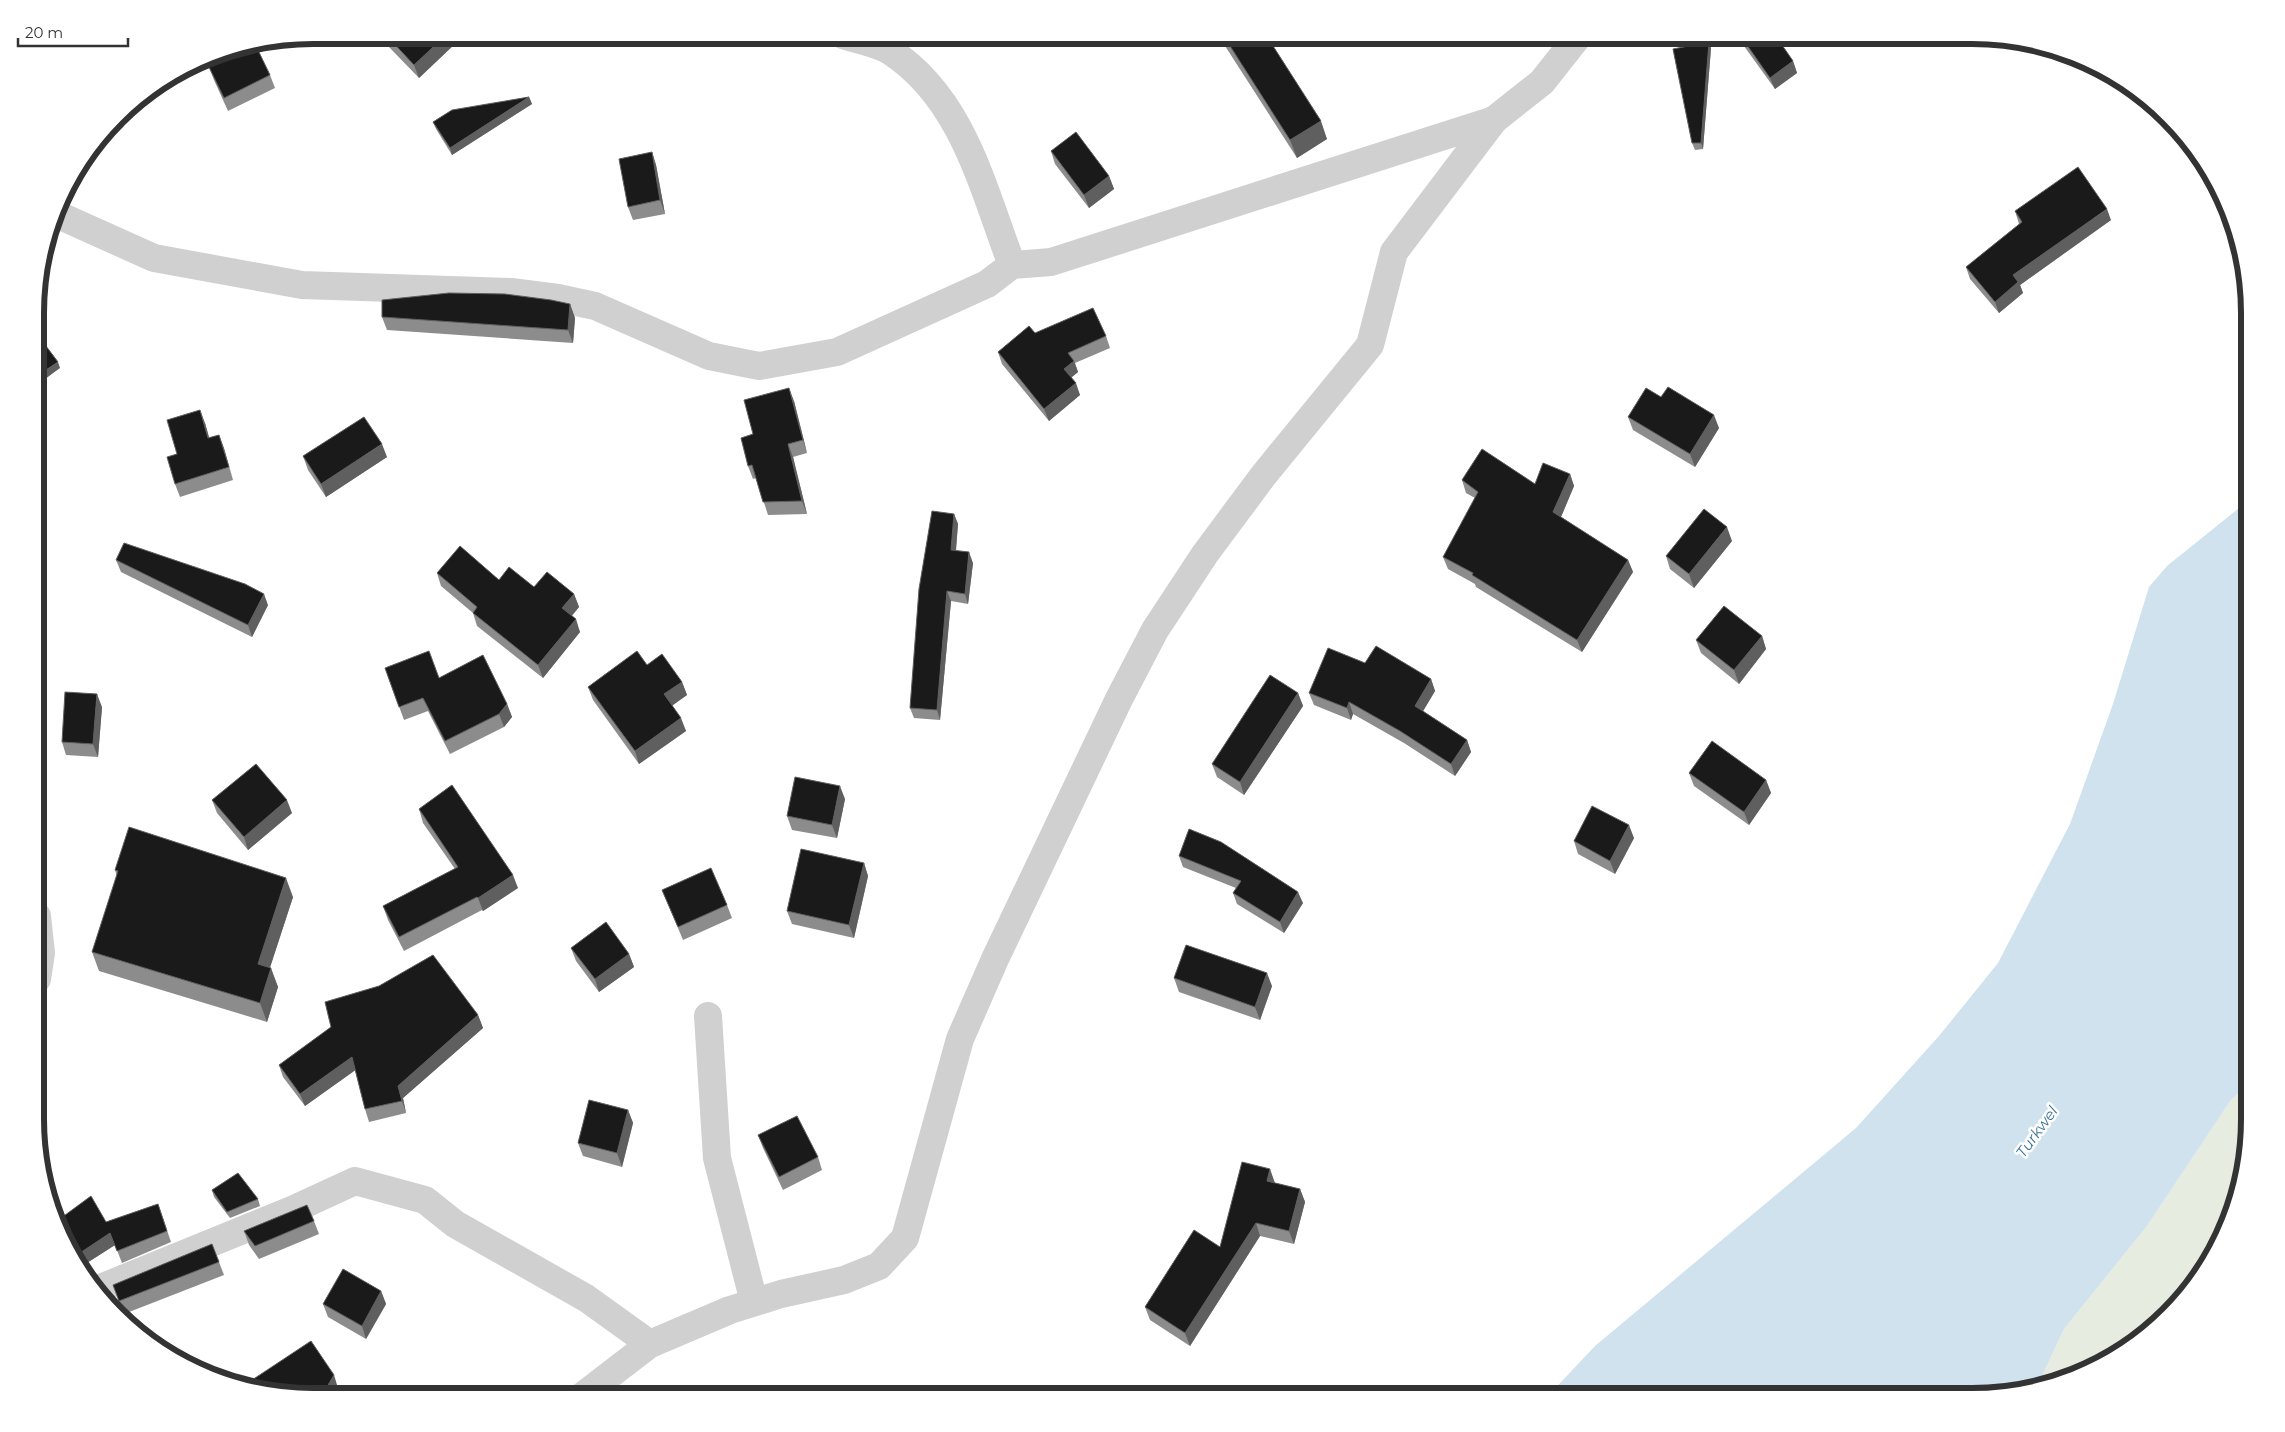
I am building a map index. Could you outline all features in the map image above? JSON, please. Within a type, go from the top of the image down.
[{"type":"street","points":[[870,44],[888,50],[913,69],[934,91],[962,131],[1012,265]]},
{"type":"street","points":[[593,1388],[650,1344],[685,1327],[754,1302],[844,1280],[879,1266],[905,1238],[960,1039],[995,959],[1119,699],[1156,630],[1205,554],[1263,476],[1370,345],[1394,252],[1494,120],[1542,82],[1572,44]]},
{"type":"street","points":[[62,216],[154,258],[302,285],[510,292],[558,298],[595,306],[709,356],[759,366],[837,352],[987,284],[1012,265],[1051,262],[1494,120]]},
{"type":"street","points":[[708,1016],[717,1158],[754,1302]]},
{"type":"street","points":[[102,1287],[292,1210],[355,1181],[425,1200],[455,1224],[586,1298],[650,1344]]},
{"type":"shaded area","points":[[2241,1091],[2241,1137],[2236,1172],[2221,1222],[2196,1269],[2175,1297],[2150,1322],[2122,1343],[2091,1361],[2041,1379],[2064,1329],[2147,1226],[2231,1100]]},
{"type":"water","name":"Turkwel","points":[[2241,506],[2241,1091],[2231,1100],[2147,1226],[2064,1329],[2041,1379],[1990,1388],[1555,1388],[1595,1346],[1856,1128],[1939,1036],[1998,963],[2070,824],[2113,704],[2149,587],[2167,566]]},
{"type":"building","points":[[394,44],[436,44],[414,65]]},
{"type":"building","points":[[1229,44],[1272,44],[1321,121],[1290,140]]},
{"type":"building","points":[[1709,44],[1701,143],[1692,143],[1673,49]]},
{"type":"building","points":[[1746,44],[1781,44],[1793,61],[1770,78]]},
{"type":"building","points":[[258,50],[270,75],[224,98],[209,67],[231,56]]},
{"type":"building","points":[[529,97],[450,148],[433,122],[452,110]]},
{"type":"building","points":[[1076,132],[1109,176],[1084,195],[1051,151]]},
{"type":"building","points":[[652,152],[660,200],[628,207],[619,159]]},
{"type":"building","points":[[2078,167],[2107,209],[2013,275],[2018,282],[1995,302],[1966,267],[2022,222],[2015,211]]},
{"type":"building","points":[[449,293],[505,294],[570,304],[568,330],[382,317],[382,300]]},
{"type":"building","points":[[1093,308],[1106,336],[1068,353],[1074,361],[1064,369],[1076,383],[1044,409],[998,352],[1029,326],[1035,333]]},
{"type":"building","points":[[44,343],[58,362],[44,371]]},
{"type":"building","points":[[1668,387],[1714,415],[1690,454],[1628,417],[1646,388],[1661,397]]},
{"type":"building","points":[[789,388],[803,440],[788,444],[802,501],[763,502],[752,465],[748,466],[741,438],[753,434],[744,400]]},
{"type":"building","points":[[200,410],[208,438],[219,435],[229,467],[175,484],[167,457],[177,454],[167,420]]},
{"type":"building","points":[[364,417],[382,444],[321,484],[303,456]]},
{"type":"building","points":[[1482,449],[1535,484],[1543,463],[1570,474],[1553,512],[1628,560],[1577,640],[1472,575],[1473,573],[1443,557],[1478,492],[1462,480]]},
{"type":"building","points":[[1704,509],[1727,527],[1689,574],[1666,556]]},
{"type":"building","points":[[932,511],[954,514],[951,550],[969,552],[965,594],[947,591],[937,710],[910,708],[919,589]]},
{"type":"building","points":[[124,543],[245,584],[264,594],[248,625],[116,560]]},
{"type":"building","points":[[460,546],[499,580],[509,567],[534,587],[547,572],[574,594],[562,608],[576,619],[538,665],[473,613],[477,607],[437,573]]},
{"type":"building","points":[[1724,606],[1762,636],[1734,670],[1696,640]]},
{"type":"building","points":[[1376,646],[1431,679],[1415,706],[1467,740],[1451,764],[1400,731],[1349,702],[1347,708],[1309,693],[1328,648],[1365,663]]},
{"type":"building","points":[[429,651],[439,678],[483,655],[507,704],[499,714],[445,741],[423,698],[399,707],[385,668]]},
{"type":"building","points":[[637,651],[647,665],[662,654],[682,682],[664,694],[681,718],[635,751],[588,687]]},
{"type":"building","points":[[1270,675],[1298,693],[1240,782],[1212,764]]},
{"type":"building","points":[[65,692],[97,694],[93,744],[62,742]]},
{"type":"building","points":[[1712,741],[1766,780],[1744,812],[1689,773]]},
{"type":"building","points":[[256,764],[287,800],[244,837],[212,800]]},
{"type":"building","points":[[795,777],[840,786],[832,825],[787,816]]},
{"type":"building","points":[[452,785],[513,875],[478,898],[399,937],[383,906],[458,867],[419,809]]},
{"type":"building","points":[[1592,806],[1629,825],[1610,861],[1574,841]]},
{"type":"building","points":[[129,827],[286,878],[258,964],[271,968],[260,1003],[92,952],[118,871],[115,870]]},
{"type":"building","points":[[1189,829],[1221,842],[1298,892],[1280,922],[1233,893],[1241,881],[1179,856]]},
{"type":"building","points":[[801,849],[864,863],[849,925],[787,911]]},
{"type":"building","points":[[711,868],[727,905],[678,927],[662,890]]},
{"type":"building","points":[[606,922],[629,954],[595,979],[571,948]]},
{"type":"building","points":[[1186,945],[1267,973],[1255,1007],[1174,978]]},
{"type":"building","points":[[433,955],[478,1015],[398,1086],[402,1101],[365,1109],[352,1057],[300,1094],[279,1065],[331,1027],[325,1002],[379,986]]},
{"type":"building","points":[[589,1100],[628,1110],[617,1153],[578,1143]]},
{"type":"building","points":[[797,1116],[818,1157],[779,1177],[758,1135]]},
{"type":"building","points":[[1242,1162],[1270,1169],[1267,1181],[1300,1189],[1289,1231],[1256,1223],[1185,1333],[1145,1307],[1194,1230],[1220,1247]]},
{"type":"building","points":[[238,1173],[258,1199],[227,1212],[212,1190]]},
{"type":"building","points":[[91,1196],[106,1222],[158,1204],[167,1231],[117,1251],[110,1233],[80,1253],[62,1217]]},
{"type":"building","points":[[307,1205],[314,1221],[255,1246],[244,1231]]},
{"type":"building","points":[[212,1244],[219,1262],[119,1301],[113,1285]]},
{"type":"building","points":[[343,1269],[381,1291],[362,1326],[323,1304]]},
{"type":"building","points":[[311,1341],[334,1375],[326,1388],[295,1388],[251,1381]]}]
